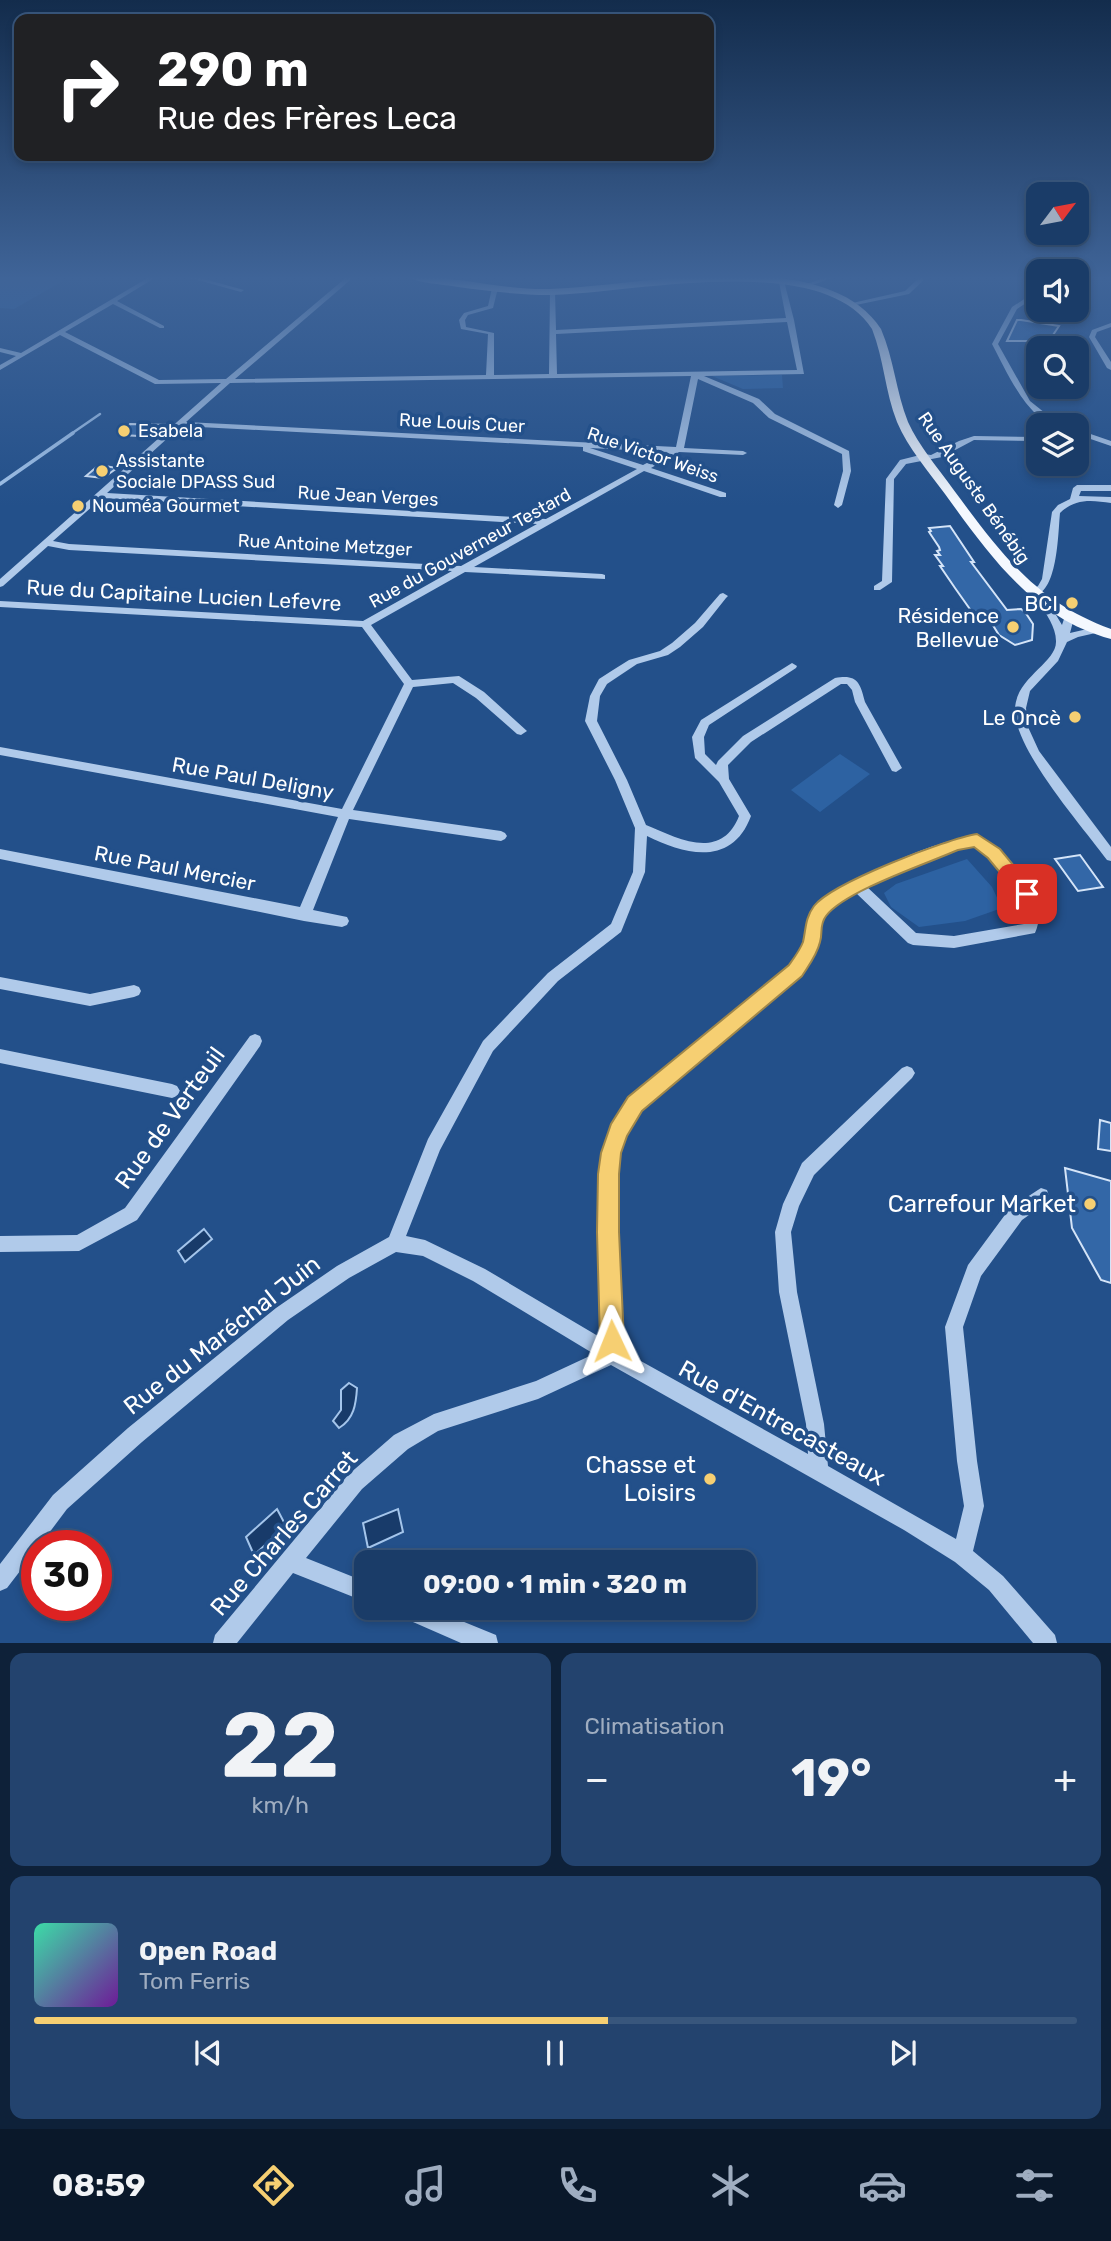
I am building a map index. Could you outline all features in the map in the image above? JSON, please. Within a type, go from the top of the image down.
[{"type":"main road","name":"Rue Auguste Bénébig","points":[[883,353],[899,415],[925,457],[997,559],[1014,579],[1044,603],[1069,618],[1104,632]]},
{"type":"street","points":[[12,353],[22,355]]},
{"type":"street","points":[[0,368],[26,353]]},
{"type":"street","points":[[99,353],[158,382],[801,372],[797,353]]},
{"type":"street","points":[[0,584],[262,353]]},
{"type":"street","points":[[490,377],[491,353]]},
{"type":"street","points":[[552,376],[553,353]]},
{"type":"street","points":[[999,353],[1027,402],[1041,413]]},
{"type":"street","points":[[1102,353],[1111,368]]},
{"type":"street","points":[[680,448],[695,374]]},
{"type":"street","points":[[695,374],[756,401],[772,416],[846,453],[847,471],[838,505]]},
{"type":"street","name":"Rue Louis Cuer","points":[[181,424],[743,453]]},
{"type":"street","points":[[1089,436],[1111,444]]},
{"type":"street","points":[[877,588],[887,582],[890,479],[903,462],[941,455],[965,439],[1026,439]]},
{"type":"street","name":"Rue Victor Weiss","points":[[573,444],[723,495]]},
{"type":"street","name":"Rue du Gouverneur Testard","points":[[409,684],[365,624],[680,448]]},
{"type":"street","points":[[1074,500],[1077,488],[1111,488]]},
{"type":"street","name":"Rue Jean Verges","points":[[102,495],[549,522]]},
{"type":"street","points":[[1032,594],[1041,588],[1048,575],[1056,512],[1062,504],[1094,498],[1111,500]]},
{"type":"street","name":"Rue Antoine Metzger","points":[[46,543],[69,547],[601,577]]},
{"type":"street","points":[[1014,579],[1039,583],[1048,575]]},
{"type":"street","points":[[395,1243],[434,1144],[488,1046],[553,977],[616,928],[639,872],[640,828],[621,780],[591,721],[594,696],[603,682],[633,662],[664,653],[676,645],[699,625],[723,596]]},
{"type":"street","points":[[1044,603],[1058,627],[1061,641]]},
{"type":"street","name":"Rue du Capitaine Lucien Lefevre","points":[[0,604],[365,624]]},
{"type":"street","points":[[1069,618],[1055,658],[1028,685],[1021,701],[1023,734],[1034,753],[1111,856]]},
{"type":"street","points":[[1061,641],[1075,634],[1104,632]]},
{"type":"street","points":[[640,828],[691,848],[719,845],[742,827],[746,816],[723,779],[699,755],[698,737],[705,723],[792,666]]},
{"type":"street","points":[[304,915],[345,814],[409,684],[455,679],[480,695],[521,731]]},
{"type":"street","points":[[723,779],[722,764],[736,749],[839,681],[850,680],[896,768]]},
{"type":"street","name":"Rue Paul Deligny","points":[[0,751],[345,814],[501,836]]},
{"type":"street","points":[[612,1355],[607,1213],[611,1153],[618,1132],[635,1104],[795,971],[809,949],[813,938],[812,926],[820,911],[837,896],[857,886],[955,844],[977,840],[994,853],[1027,894],[1033,922],[1030,929],[954,942],[913,939],[857,886]]},
{"type":"street","name":"Rue Paul Mercier","points":[[0,854],[342,921]]},
{"type":"street","points":[[0,983],[90,1000],[134,991]]},
{"type":"street","name":"Rue de Verteuil","points":[[0,1244],[79,1243],[131,1213],[255,1041]]},
{"type":"street","points":[[0,1056],[172,1091]]},
{"type":"street","points":[[819,1472],[815,1424],[788,1292],[783,1232],[791,1204],[808,1169],[906,1073]]},
{"type":"street","points":[[962,1555],[974,1506],[954,1327],[974,1271],[1016,1214],[1041,1196]]},
{"type":"street","name":"Rue d'Entrecasteaux","points":[[395,1243],[425,1248],[468,1269],[612,1355],[962,1555],[996,1583],[1047,1643]]},
{"type":"street","name":"Rue du Maréchal Juin","points":[[0,1581],[60,1502],[135,1434],[282,1314],[343,1272],[395,1243]]},
{"type":"street","name":"Rue Charles Carret","points":[[223,1643],[355,1482],[401,1441],[434,1423],[538,1390],[612,1355]]},
{"type":"street","points":[[291,1562],[354,1587]]},
{"type":"street","points":[[433,1620],[488,1643]]},
{"type":"shaded area","points":[[782,375],[783,388],[743,389],[712,376]]},
{"type":"shaded area","points":[[840,754],[870,774],[820,812],[791,790]]},
{"type":"shaded area","points":[[967,859],[992,887],[1002,908],[965,921],[919,927],[891,907],[884,893],[896,884]]},
{"type":"shaded area","points":[[204,1229],[212,1239],[185,1262],[178,1251]]},
{"type":"shaded area","points":[[349,1383],[357,1388],[355,1405],[351,1416],[339,1428],[333,1421],[341,1410],[341,1390]]},
{"type":"shaded area","points":[[277,1509],[286,1526],[254,1555],[246,1537]]},
{"type":"shaded area","points":[[398,1509],[403,1532],[368,1548],[363,1523]]},
{"type":"building","points":[[130,424],[168,425],[155,437],[123,435]]},
{"type":"building","name":"Assistante Sociale DPASS Sud","points":[[99,465],[117,468],[103,478],[86,476]]},
{"type":"building","points":[[950,526],[974,562],[971,562],[1007,610],[1021,609],[1025,612],[1033,624],[1032,640],[1015,645],[999,635],[984,611],[972,612],[940,566],[943,566],[935,555],[940,555],[937,551],[940,550],[929,532],[929,528]]},
{"type":"building","points":[[1080,855],[1103,887],[1078,891],[1055,859]]},
{"type":"building","name":"Carrefour Market","points":[[1100,1120],[1111,1123],[1111,1151],[1098,1149]]},
{"type":"building","name":"Carrefour Market","points":[[1065,1168],[1111,1181],[1111,1283],[1101,1280],[1072,1228]]},
{"type":"waterway","points":[[71,434],[100,414]]},
{"type":"waterway","points":[[0,484],[73,433]]},
{"type":"place","name":"Esabela","points":[[124,431]]},
{"type":"place","name":"Assistante Sociale DPASS Sud","points":[[102,471]]},
{"type":"place","name":"Nouméa Gourmet","points":[[78,506]]},
{"type":"place","name":"BCI","points":[[1072,603]]},
{"type":"place","name":"Résidence Bellevue","points":[[1013,627]]},
{"type":"place","name":"Le Oncè","points":[[1075,717]]},
{"type":"place","name":"Carrefour Market","points":[[1090,1204]]},
{"type":"place","name":"Chasse et Loisirs","points":[[710,1479]]},
{"type":"route","points":[[612,1341],[607,1213],[611,1153],[618,1132],[635,1104],[795,971],[809,949],[813,938],[812,926],[820,911],[837,896],[872,878],[955,844],[977,840],[1008,868],[1027,894]]}]
